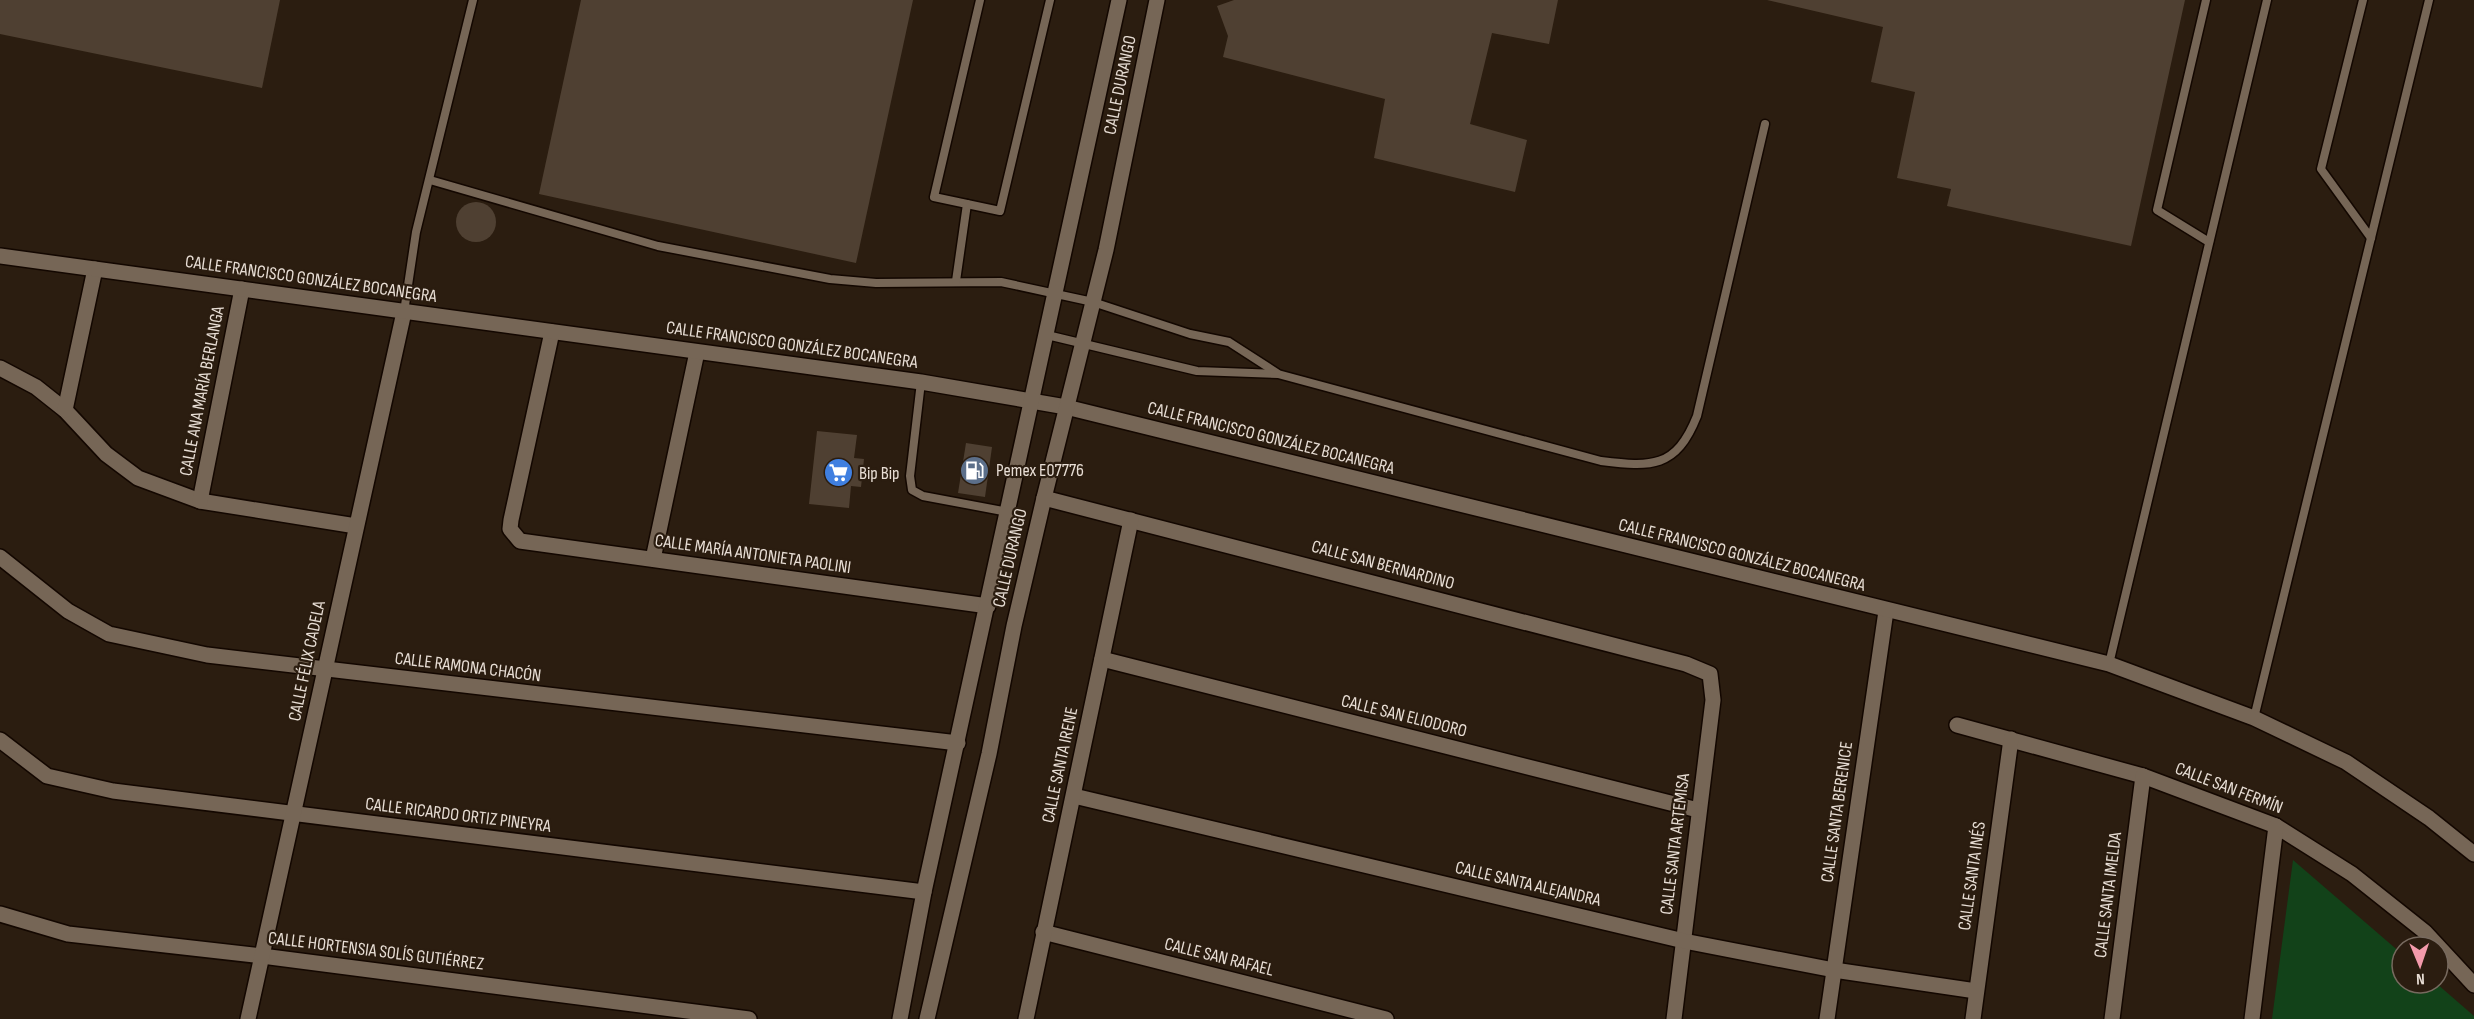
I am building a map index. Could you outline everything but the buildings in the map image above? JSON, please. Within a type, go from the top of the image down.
[{"type":"street","name":"CALLE DURANGO","points":[[900,1019],[924,892],[1119,0]]},
{"type":"street","name":"CALLE DURANGO","points":[[927,1019],[989,754],[1014,626],[1093,302],[1157,0]]},
{"type":"street","name":"CALLE FRANCISCO GONZÁLEZ BOCANEGRA","points":[[0,256],[921,382],[1066,407],[1886,611],[2109,664],[2254,718],[2346,762],[2429,818],[2474,854]]},
{"type":"street","points":[[65,410],[95,270]]},
{"type":"street","name":"CALLE ANA MARÍA BERLANGA","points":[[200,501],[242,290]]},
{"type":"street","name":"CALLE FÉLIX CADELA","points":[[248,1019],[404,312]]},
{"type":"street","name":"CALLE MARÍA ANTONIETA PAOLINI","points":[[552,332],[511,520],[510,530],[520,541],[988,606]]},
{"type":"street","points":[[653,560],[697,352]]},
{"type":"street","points":[[0,368],[36,387],[65,410],[106,454],[138,478],[200,501],[356,526]]},
{"type":"street","name":"CALLE SAN BERNARDINO","points":[[1044,498],[1686,664],[1710,674]]},
{"type":"street","name":"CALLE SANTA IRENE","points":[[1026,1019],[1131,520]]},
{"type":"street","name":"CALLE RAMONA CHACÓN","points":[[0,557],[68,611],[109,634],[207,655],[958,743]]},
{"type":"street","name":"CALLE SANTA BERENICE","points":[[1827,1019],[1886,611]]},
{"type":"street","name":"CALLE SAN ELIODORO","points":[[1102,659],[1698,810]]},
{"type":"street","name":"CALLE SANTA ARTEMISA","points":[[1674,1019],[1713,700],[1710,674]]},
{"type":"street","name":"CALLE SAN FERMÍN","points":[[1957,726],[2143,776],[2276,826],[2352,874],[2425,932],[2474,986]]},
{"type":"street","name":"CALLE SANTA INÉS","points":[[1973,1019],[2011,739]]},
{"type":"street","name":"CALLE RICARDO ORTIZ PINEYRA","points":[[0,740],[47,776],[113,791],[924,892]]},
{"type":"street","name":"CALLE SANTA IMELDA","points":[[2112,1019],[2143,776]]},
{"type":"street","name":"CALLE SANTA ALEJANDRA","points":[[1074,796],[1683,941],[1834,970],[1976,991]]},
{"type":"street","points":[[2252,1019],[2276,826]]},
{"type":"street","name":"CALLE HORTENSIA SOLÍS GUTIÉRREZ","points":[[0,914],[68,934],[262,956],[749,1019]]},
{"type":"street","name":"CALLE SAN RAFAEL","points":[[1043,933],[1386,1019]]},
{"type":"lane","points":[[404,312],[416,232],[473,0]]},
{"type":"lane","points":[[980,0],[934,197],[1000,211],[1050,0]]},
{"type":"lane","points":[[2206,0],[2157,210],[2209,242]]},
{"type":"lane","points":[[2109,664],[2267,0]]},
{"type":"lane","points":[[2363,0],[2321,169],[2371,238]]},
{"type":"lane","points":[[2254,718],[2429,0]]},
{"type":"lane","points":[[1047,335],[1197,371],[1278,374],[1601,461],[1640,466],[1661,462],[1679,447],[1691,432],[1697,416],[1766,124]]},
{"type":"lane","points":[[430,180],[658,246],[743,263],[830,279],[896,283],[1002,282],[1093,302],[1190,334],[1228,342],[1278,374]]},
{"type":"lane","points":[[956,281],[967,204]]},
{"type":"lane","points":[[921,382],[910,476],[912,490],[923,496],[1008,512]]},
{"type":"green space","points":[[2293,860],[2390,944],[2390,995],[2450,995],[2474,1016],[2474,1019],[2272,1019]]},
{"type":"place","name":"Pemex E07776","points":[[975,470]]},
{"type":"place","name":"Bip Bip","points":[[838,473]]}]
